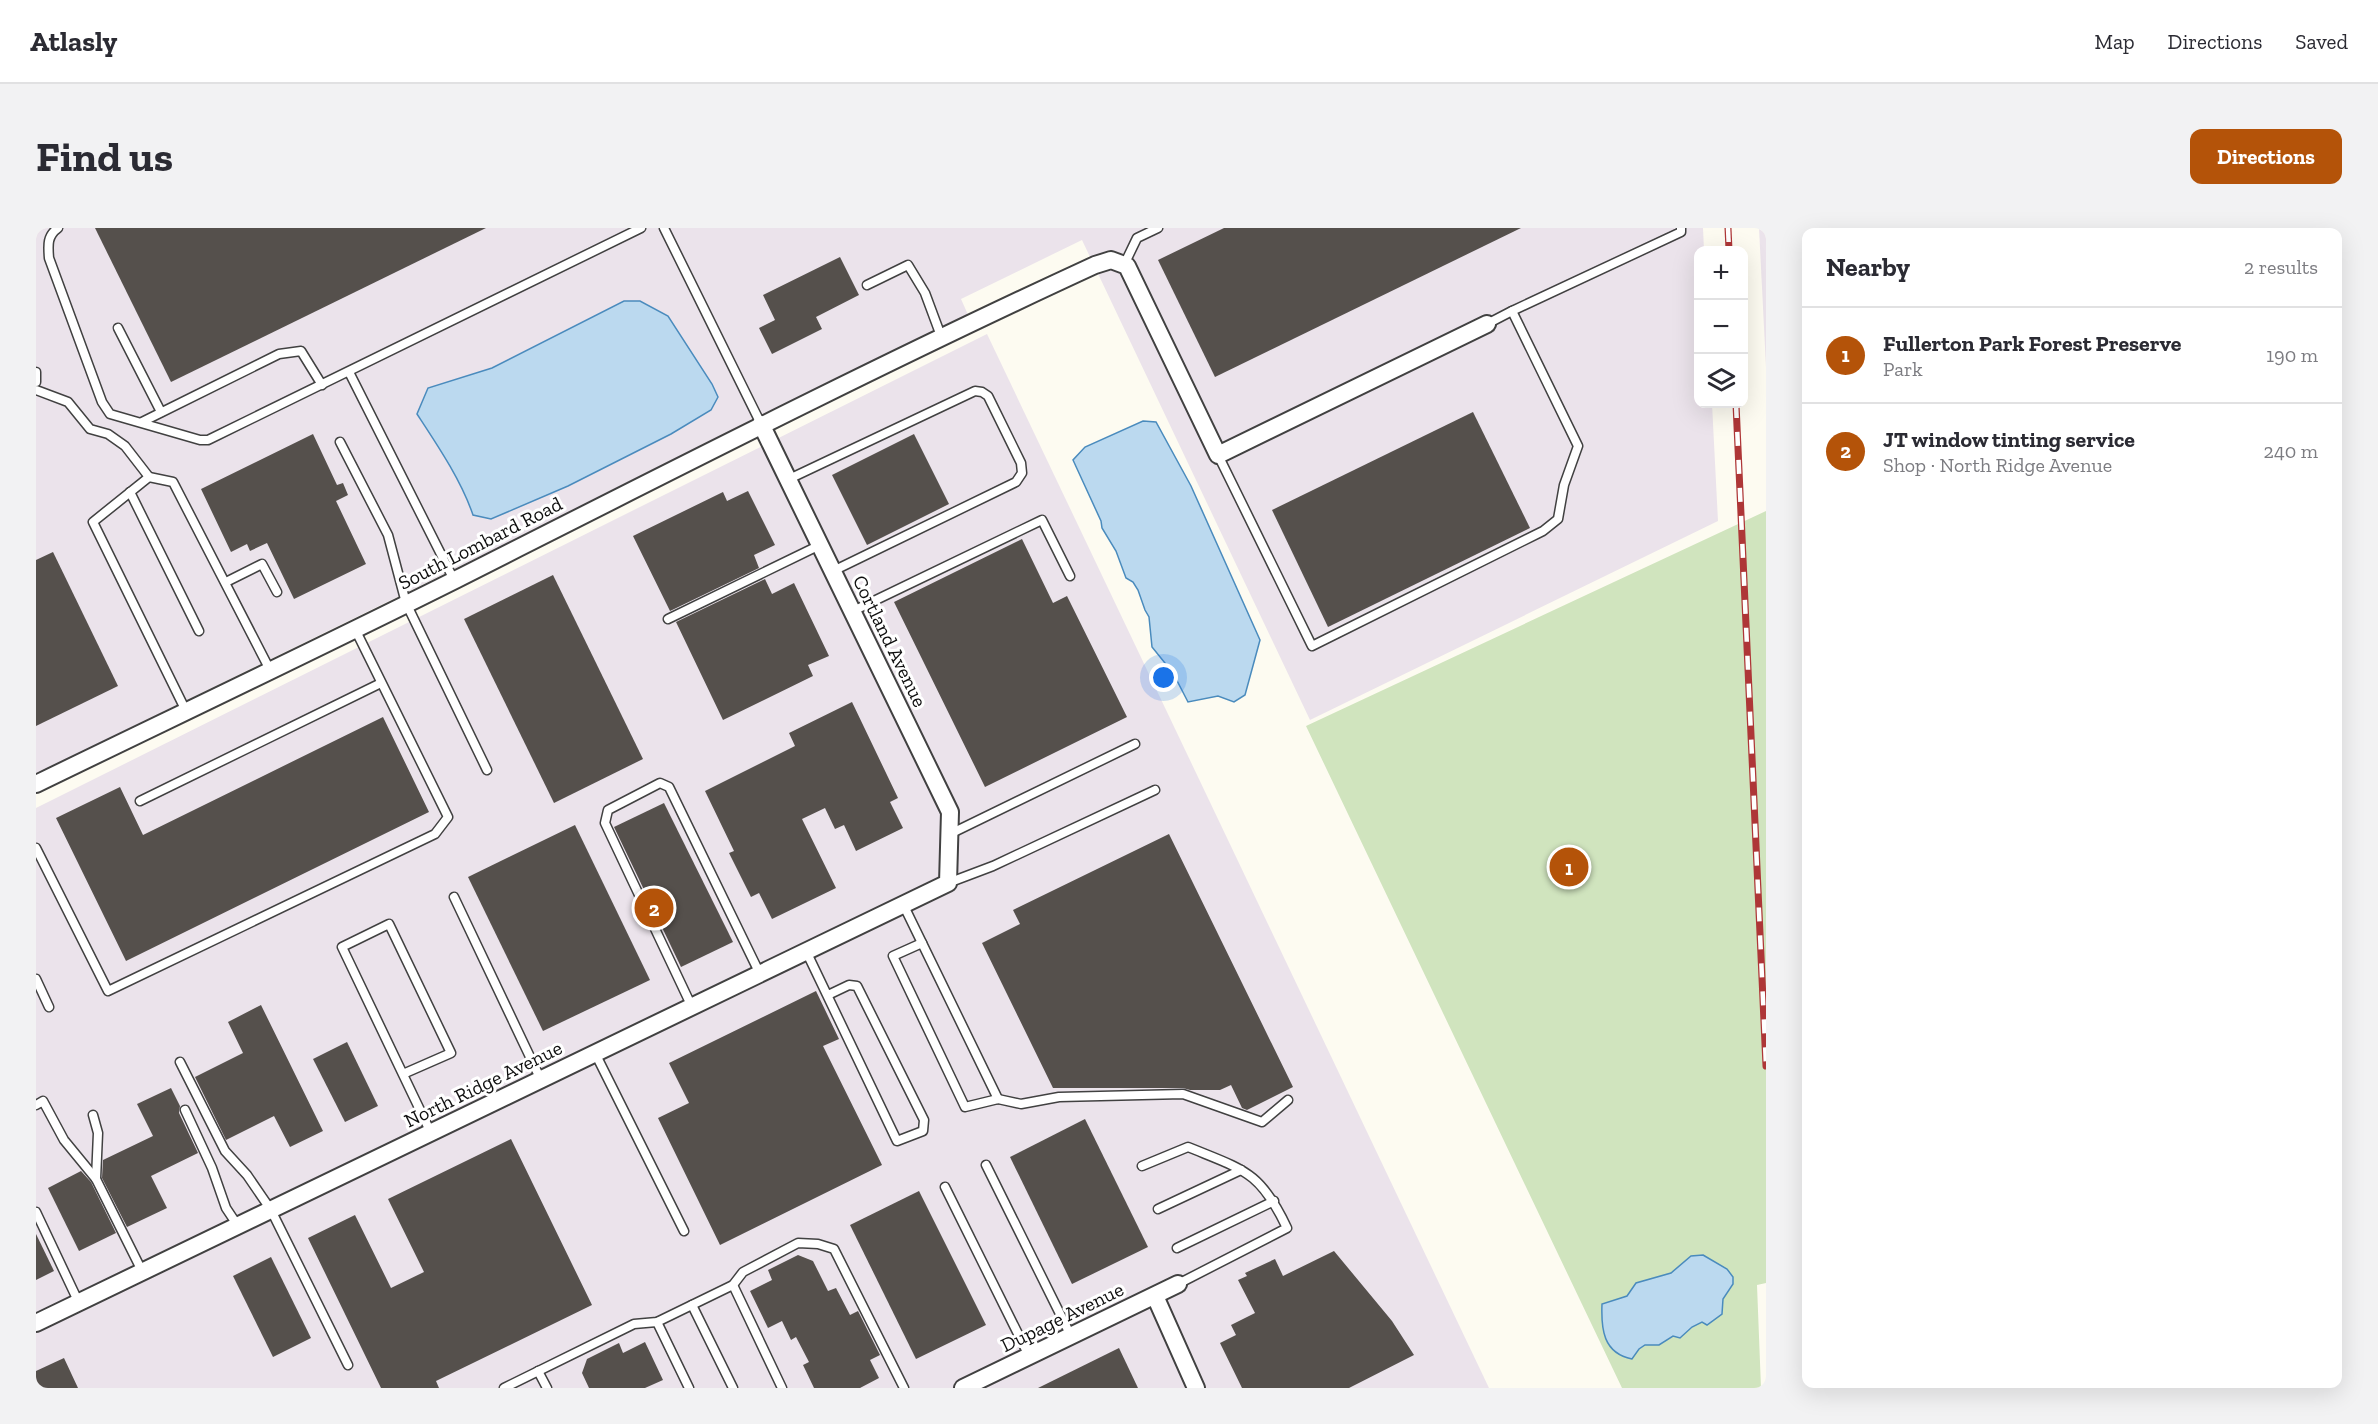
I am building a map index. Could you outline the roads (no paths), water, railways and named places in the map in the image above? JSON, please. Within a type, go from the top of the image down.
[{"type":"street","name":"South Lombard Road","points":[[36,784],[454,580],[761,424],[941,336],[1095,265],[1111,260],[1124,265]]},
{"type":"street","points":[[1124,265],[1127,266],[1218,455],[1486,324]]},
{"type":"street","name":"Cortland Avenue","points":[[761,424],[950,812],[948,883]]},
{"type":"street","name":"North Ridge Avenue","points":[[36,1323],[948,883]]},
{"type":"street","name":"Dupage Avenue","points":[[963,1388],[1178,1284]]},
{"type":"street","points":[[1155,1296],[1196,1388]]},
{"type":"lane","points":[[58,228],[52,232],[48,240],[49,258],[102,402],[110,414],[200,440],[208,440],[641,228]]},
{"type":"lane","points":[[664,228],[761,424]]},
{"type":"lane","points":[[1124,265],[1137,238],[1158,228]]},
{"type":"lane","points":[[1486,324],[1681,232],[1681,228]]},
{"type":"lane","points":[[867,285],[908,265],[925,293],[941,336]]},
{"type":"lane","points":[[1218,455],[1312,646],[1543,531],[1558,519],[1564,485],[1578,446],[1512,311]]},
{"type":"lane","points":[[118,328],[161,412]]},
{"type":"lane","points":[[142,422],[279,354],[301,351],[322,385]]},
{"type":"lane","points":[[36,372],[36,382]]},
{"type":"lane","points":[[349,372],[454,580]]},
{"type":"lane","points":[[36,390],[68,402],[90,429],[108,435],[125,446],[149,477],[173,482],[270,670]]},
{"type":"lane","points":[[789,478],[975,391],[988,396],[1021,463],[1023,473],[1016,482],[833,571]]},
{"type":"lane","points":[[340,442],[388,535],[406,603],[487,770]]},
{"type":"lane","points":[[149,477],[93,522],[186,711]]},
{"type":"lane","points":[[130,492],[199,632]]},
{"type":"lane","points":[[853,611],[1042,520],[1070,576]]},
{"type":"lane","points":[[668,619],[820,545]]},
{"type":"lane","points":[[226,582],[262,564],[277,592]]},
{"type":"lane","points":[[36,848],[108,991],[435,834],[448,817],[355,629]]},
{"type":"lane","points":[[140,801],[381,683]]},
{"type":"lane","points":[[950,834],[1135,744]]},
{"type":"lane","points":[[692,1007],[605,823],[608,810],[660,783],[669,787],[760,974]]},
{"type":"lane","points":[[948,883],[993,866],[1155,790]]},
{"type":"lane","points":[[454,897],[541,1080]]},
{"type":"lane","points":[[903,904],[998,1099]]},
{"type":"lane","points":[[402,1074],[451,1053],[389,924],[342,946],[402,1074],[430,1133]]},
{"type":"lane","points":[[922,943],[893,956],[965,1107],[998,1099],[1021,1104],[1070,1096],[1183,1094],[1262,1122],[1288,1100]]},
{"type":"lane","points":[[806,951],[897,1141],[923,1131],[924,1120],[857,986],[849,985],[828,995]]},
{"type":"lane","points":[[36,980],[49,1006]]},
{"type":"lane","points":[[595,1053],[684,1231]]},
{"type":"lane","points":[[180,1062],[225,1151],[247,1175],[271,1210],[348,1365]]},
{"type":"lane","points":[[36,1105],[43,1101],[64,1140],[96,1179],[142,1271]]},
{"type":"lane","points":[[185,1110],[212,1168],[226,1208],[238,1226]]},
{"type":"lane","points":[[93,1115],[98,1133],[96,1179]]},
{"type":"lane","points":[[1142,1166],[1188,1148],[1241,1170],[1258,1181],[1274,1201],[1287,1228],[1178,1284]]},
{"type":"lane","points":[[986,1165],[1071,1336]]},
{"type":"lane","points":[[1158,1209],[1241,1170]]},
{"type":"lane","points":[[945,1187],[1029,1356]]},
{"type":"lane","points":[[1177,1248],[1274,1201]]},
{"type":"lane","points":[[36,1212],[79,1303]]},
{"type":"lane","points":[[504,1388],[634,1324],[657,1322],[733,1285],[743,1272],[798,1243],[818,1244],[834,1249],[904,1388]]},
{"type":"lane","points":[[733,1285],[782,1388]]},
{"type":"lane","points":[[692,1305],[733,1388]]},
{"type":"lane","points":[[657,1322],[688,1388]]},
{"type":"lane","points":[[538,1371],[547,1388]]},
{"type":"water","points":[[624,301],[640,301],[668,316],[718,397],[711,410],[671,434],[568,486],[491,519],[473,515],[456,476],[417,414],[428,388],[492,368]]},
{"type":"water","points":[[1143,421],[1156,422],[1191,486],[1260,640],[1245,695],[1234,702],[1218,696],[1188,702],[1173,673],[1152,647],[1149,617],[1138,590],[1133,582],[1126,578],[1116,551],[1102,528],[1101,521],[1073,460],[1085,447]]},
{"type":"water","points":[[1703,1255],[1727,1269],[1733,1277],[1733,1284],[1723,1299],[1722,1314],[1707,1325],[1702,1322],[1692,1327],[1680,1338],[1673,1336],[1659,1345],[1645,1345],[1632,1359],[1615,1351],[1603,1331],[1602,1304],[1627,1296],[1636,1283],[1671,1273],[1691,1256]]},
{"type":"railway","points":[[1728,228],[1729,246]]},
{"type":"railway","points":[[1736,408],[1766,1066]]},
{"type":"place","name":"Fullerton Park Forest Preserve","points":[[1569,867]]},
{"type":"place","name":"JT window tinting service","points":[[654,908]]}]
